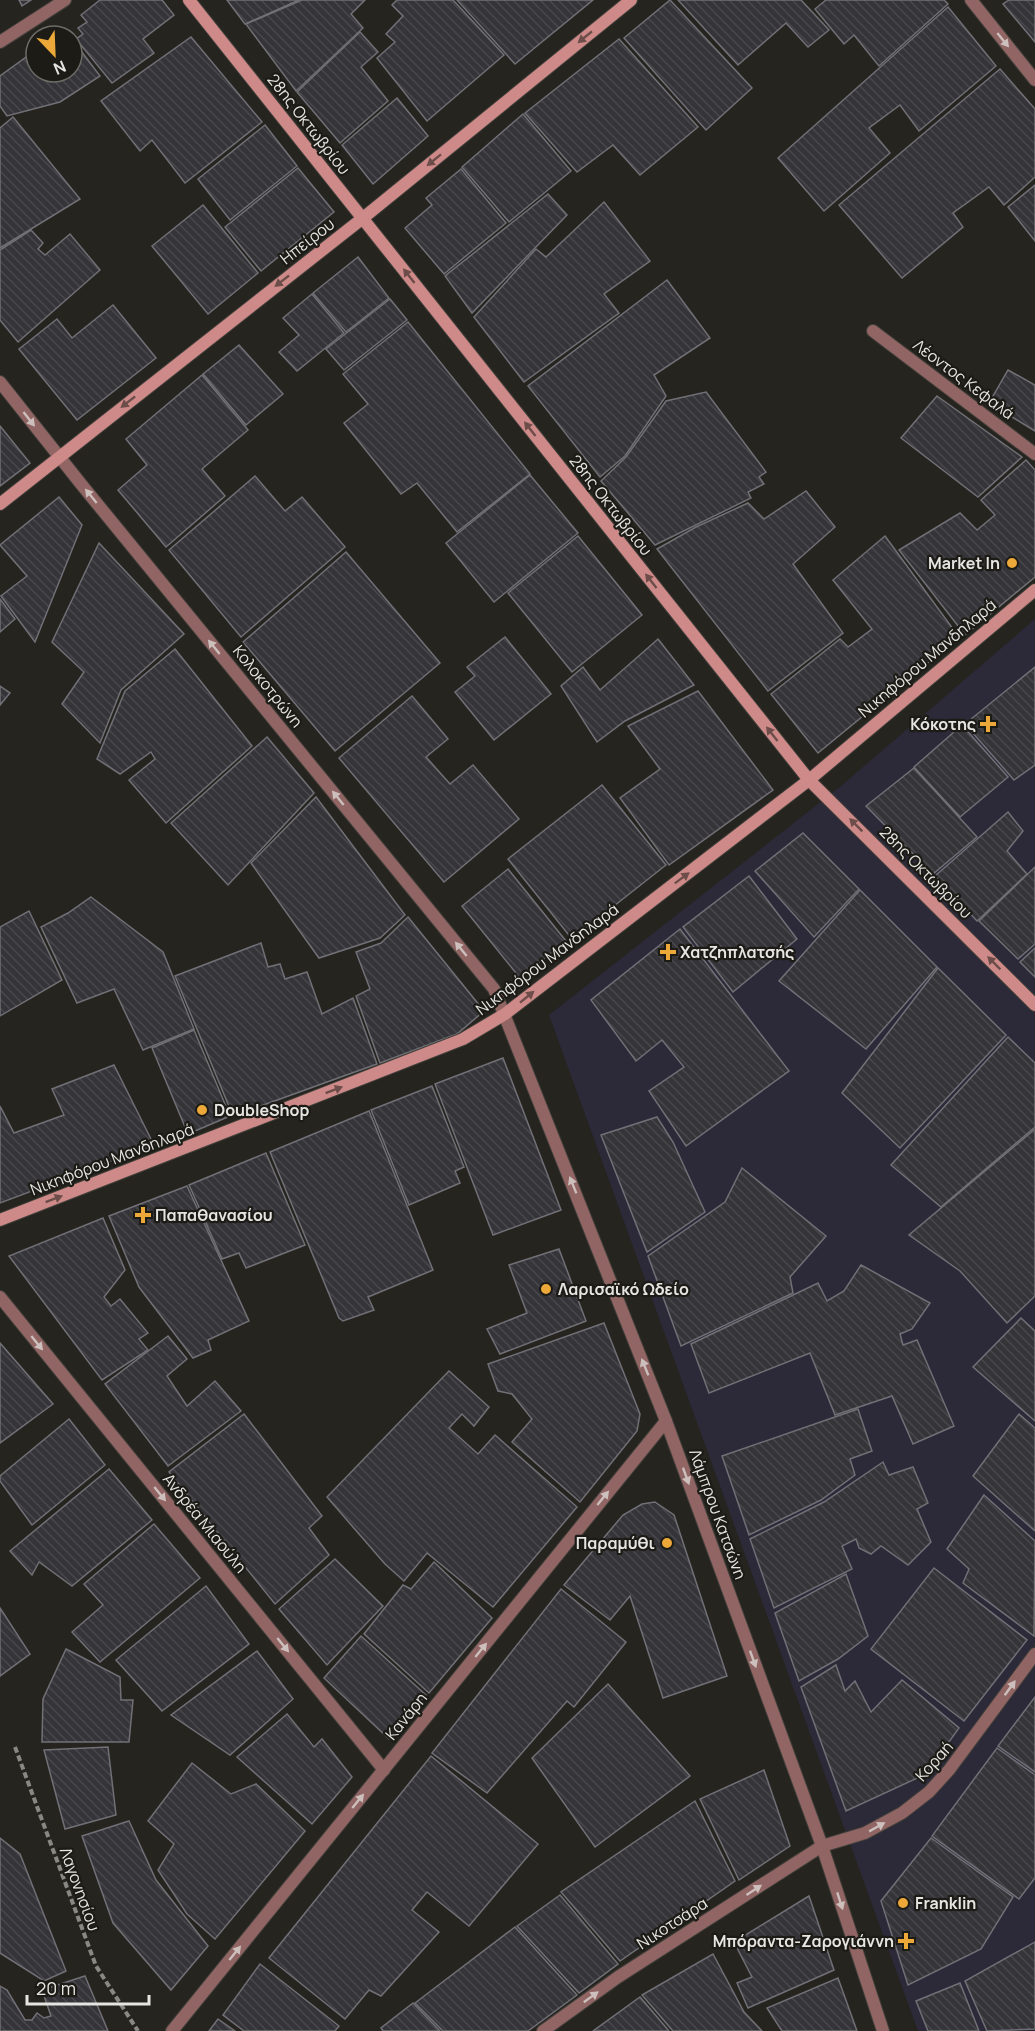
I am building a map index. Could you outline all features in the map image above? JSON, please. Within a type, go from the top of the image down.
[{"type":"street","points":[[0,42],[65,0]]},
{"type":"street","name":"28ης Οκτωβρίου","points":[[189,0],[809,780],[1035,1005]]},
{"type":"street","name":"Ηπείρου","points":[[0,504],[363,218],[631,0]]},
{"type":"street","points":[[971,0],[1035,80]]},
{"type":"street","name":"Λέοντος Κεφαλά","points":[[873,331],[1035,454]]},
{"type":"street","name":"Κολοκοτρώνη","points":[[0,382],[494,989],[506,1014]]},
{"type":"street","name":"Νικηφόρου Μανδηλαρά","points":[[0,1220],[463,1039],[506,1014],[809,780],[1035,590]]},
{"type":"street","name":"Λάμπρου Κατσώνη","points":[[506,1014],[666,1421],[822,1846],[883,2031]]},
{"type":"street","name":"Ανδρέα Μιαούλη","points":[[0,1297],[384,1770]]},
{"type":"street","name":"Κανάρη","points":[[172,2031],[666,1421]]},
{"type":"street","name":"Κοραή","points":[[822,1846],[866,1833],[902,1813],[929,1792],[963,1754],[1035,1654]]},
{"type":"street","name":"Νικοτσάρα","points":[[543,2031],[618,1977],[822,1846]]},
{"type":"path","name":"Λαγονησίου","points":[[15,1747],[96,1966],[138,2031]]},
{"type":"shaded area","points":[[1035,619],[1035,2031],[918,2031],[549,1015],[841,786]]},
{"type":"building","points":[[19,0],[31,0],[22,6]]},
{"type":"building","points":[[100,0],[162,0],[174,15],[143,39],[154,53],[112,83],[84,49],[84,24],[87,22],[81,15]]},
{"type":"building","points":[[227,0],[299,0],[245,24]]},
{"type":"building","points":[[302,0],[365,0],[351,14],[363,28],[296,91],[246,24]]},
{"type":"building","points":[[397,0],[453,0],[504,55],[427,121],[377,58],[395,42],[386,34],[403,16],[392,5]]},
{"type":"building","points":[[457,0],[593,0],[515,64]]},
{"type":"building","points":[[670,0],[752,88],[706,130],[624,38]]},
{"type":"building","points":[[678,0],[801,0],[829,30],[808,47],[786,23],[738,65]]},
{"type":"building","points":[[826,0],[944,0],[948,4],[879,66],[854,35],[844,44],[815,9]]},
{"type":"building","points":[[1009,0],[1035,0],[1035,42],[1003,4]]},
{"type":"building","points":[[948,7],[996,66],[919,131],[900,105],[869,128],[890,153],[824,211],[778,158]]},
{"type":"building","points":[[360,32],[378,52],[361,67],[388,101],[340,143],[297,92]]},
{"type":"building","points":[[191,37],[262,122],[185,183],[152,140],[140,151],[101,101]]},
{"type":"building","points":[[619,39],[698,127],[640,175],[613,145],[577,172],[525,113]]},
{"type":"building","points":[[84,55],[100,76],[60,102],[7,116],[0,106],[0,76],[24,59],[24,84],[84,84]]},
{"type":"building","points":[[1000,69],[1035,109],[1035,177],[1004,205],[989,187],[953,213],[963,227],[902,278],[839,205]]},
{"type":"building","points":[[397,98],[428,136],[373,184],[342,145]]},
{"type":"building","points":[[523,114],[571,171],[509,222],[462,167]]},
{"type":"building","points":[[13,117],[80,199],[0,248],[0,128]]},
{"type":"building","points":[[265,125],[297,166],[230,220],[198,179]]},
{"type":"building","points":[[298,168],[334,212],[261,271],[225,227]]},
{"type":"building","points":[[461,169],[506,223],[444,274],[405,228],[432,205],[426,198]]},
{"type":"building","points":[[1035,185],[1035,241],[1008,207]]},
{"type":"building","points":[[548,194],[567,215],[472,313],[445,276]]},
{"type":"building","points":[[604,202],[650,261],[604,294],[619,313],[524,382],[474,317],[536,249],[546,257]]},
{"type":"building","points":[[203,205],[258,273],[208,314],[152,246]]},
{"type":"building","points":[[31,230],[43,243],[38,249],[45,255],[70,234],[100,270],[18,342],[0,320],[0,250]]},
{"type":"building","points":[[358,257],[389,298],[346,332],[313,293]]},
{"type":"building","points":[[667,280],[710,338],[654,375],[666,396],[625,456],[600,477],[528,386]]},
{"type":"building","points":[[312,294],[344,333],[297,371],[279,352],[299,335],[283,318]]},
{"type":"building","points":[[390,299],[407,320],[344,370],[326,349]]},
{"type":"building","points":[[113,305],[156,358],[77,420],[19,349],[57,319],[72,338]]},
{"type":"building","points":[[408,322],[530,474],[457,532],[417,483],[401,494],[344,423],[368,404],[343,374]]},
{"type":"building","points":[[239,345],[283,394],[246,425],[203,374]]},
{"type":"building","points":[[1008,370],[1035,385],[1035,431],[989,403]]},
{"type":"building","points":[[202,375],[248,430],[202,469],[225,496],[166,547],[118,490],[147,465],[126,439]]},
{"type":"building","points":[[706,392],[766,472],[759,477],[764,484],[748,492],[751,498],[655,545],[601,481],[626,457],[666,401]]},
{"type":"building","points":[[937,396],[1022,457],[978,497],[901,438]]},
{"type":"building","points":[[0,426],[30,463],[0,486]]},
{"type":"building","points":[[1026,460],[1035,470],[1035,577],[965,635],[899,550],[960,513],[977,530],[995,515],[981,500]]},
{"type":"building","points":[[530,475],[578,533],[494,602],[446,543]]},
{"type":"building","points":[[255,476],[285,511],[302,497],[345,547],[241,637],[169,550]]},
{"type":"building","points":[[806,491],[835,527],[793,564],[843,633],[768,691],[657,549],[696,527],[748,503],[764,519]]},
{"type":"building","points":[[59,497],[82,525],[35,642],[1,596],[27,576],[0,545]]},
{"type":"building","points":[[578,536],[642,615],[572,672],[508,593]]},
{"type":"building","points":[[885,536],[959,637],[818,753],[771,694],[840,639],[848,647],[872,629],[833,580]]},
{"type":"building","points":[[99,543],[184,634],[121,690],[100,743],[62,704],[84,672],[52,642]]},
{"type":"building","points":[[346,552],[440,663],[335,751],[243,642]]},
{"type":"building","points":[[0,599],[15,619],[0,632]]},
{"type":"building","points":[[505,637],[551,694],[494,740],[455,692],[475,676],[467,667]]},
{"type":"building","points":[[658,639],[694,685],[625,721],[597,742],[561,686],[583,667],[600,690]]},
{"type":"building","points":[[175,649],[252,746],[166,823],[129,780],[155,759],[151,752],[120,774],[97,759],[125,691]]},
{"type":"building","points":[[1035,667],[1035,765],[1014,780],[965,724]]},
{"type":"building","points":[[0,686],[10,693],[0,705]]},
{"type":"building","points":[[698,691],[773,790],[669,865],[620,798],[660,769],[628,726]]},
{"type":"building","points":[[412,696],[448,739],[426,757],[450,784],[473,765],[519,819],[444,882],[339,758]]},
{"type":"building","points":[[962,725],[1008,777],[960,817],[914,767]]},
{"type":"building","points":[[267,737],[314,793],[228,885],[171,823]]},
{"type":"building","points":[[914,768],[977,837],[933,874],[866,806]]},
{"type":"building","points":[[602,785],[666,865],[572,939],[508,859]]},
{"type":"building","points":[[316,797],[405,915],[380,938],[319,958],[251,863]]},
{"type":"building","points":[[1008,812],[1023,831],[1007,851],[1027,874],[977,921],[935,876]]},
{"type":"building","points":[[803,833],[859,889],[814,937],[755,871]]},
{"type":"building","points":[[1035,867],[1035,944],[1018,959],[979,921]]},
{"type":"building","points":[[508,869],[566,941],[520,978],[462,906]]},
{"type":"building","points":[[749,876],[797,939],[733,992],[683,927]]},
{"type":"building","points":[[860,890],[937,967],[866,1049],[779,981]]},
{"type":"building","points":[[91,897],[163,952],[194,1029],[143,1050],[114,989],[77,1003],[41,927],[68,913]]},
{"type":"building","points":[[29,911],[62,980],[0,1016],[0,927]]},
{"type":"building","points":[[408,917],[484,1011],[457,1034],[380,1063],[356,996],[370,989],[356,952],[381,943]]},
{"type":"building","points":[[680,929],[789,1071],[686,1146],[649,1091],[684,1067],[662,1040],[636,1061],[591,1000]]},
{"type":"building","points":[[261,943],[268,967],[280,964],[285,979],[307,972],[322,1014],[353,998],[377,1064],[233,1116],[175,976]]},
{"type":"building","points":[[1035,948],[1035,977],[1020,962]]},
{"type":"building","points":[[938,968],[1006,1035],[900,1148],[842,1093]]},
{"type":"building","points":[[194,1030],[230,1116],[188,1134],[152,1048]]},
{"type":"building","points":[[1008,1037],[1035,1063],[1035,1127],[941,1207],[891,1165]]},
{"type":"building","points":[[503,1058],[561,1210],[493,1235],[435,1084]]},
{"type":"building","points":[[114,1065],[154,1145],[0,1203],[0,1106],[14,1133],[64,1115],[52,1089]]},
{"type":"building","points":[[432,1086],[464,1167],[455,1171],[460,1183],[409,1205],[371,1110]]},
{"type":"building","points":[[369,1111],[433,1270],[368,1297],[374,1310],[343,1321],[339,1318],[270,1152]]},
{"type":"building","points":[[657,1117],[673,1142],[705,1212],[647,1252],[601,1135]]},
{"type":"building","points":[[1035,1129],[1035,1296],[1007,1323],[960,1271],[909,1235]]},
{"type":"building","points":[[266,1153],[305,1245],[246,1268],[239,1253],[222,1259],[189,1185]]},
{"type":"building","points":[[742,1168],[826,1236],[790,1277],[793,1293],[681,1346],[648,1256],[725,1202]]},
{"type":"building","points":[[187,1186],[249,1321],[208,1340],[211,1350],[193,1358],[139,1287],[109,1216]]},
{"type":"building","points":[[103,1218],[125,1270],[104,1297],[111,1306],[120,1299],[148,1333],[139,1339],[148,1350],[102,1380],[9,1256]]},
{"type":"building","name":"Λαρισαϊκό Ωδείο","points":[[559,1249],[586,1321],[500,1354],[487,1329],[527,1313],[509,1265]]},
{"type":"building","points":[[861,1265],[930,1303],[912,1329],[900,1334],[903,1345],[917,1340],[954,1426],[913,1444],[892,1396],[835,1415],[810,1353],[709,1393],[691,1344],[818,1283],[827,1301],[844,1291]]},
{"type":"building","points":[[1021,1318],[1035,1331],[1035,1421],[973,1367]]},
{"type":"building","points":[[604,1323],[640,1414],[637,1431],[580,1502],[512,1442],[532,1419],[512,1394],[498,1391],[488,1364]]},
{"type":"building","points":[[168,1336],[187,1359],[167,1376],[187,1406],[215,1381],[241,1411],[168,1466],[105,1384]]},
{"type":"building","points":[[0,1343],[53,1404],[0,1443]]},
{"type":"building","points":[[449,1371],[489,1407],[474,1426],[462,1414],[449,1428],[478,1454],[495,1435],[577,1507],[493,1607],[427,1553],[404,1581],[385,1564],[327,1497]]},
{"type":"building","points":[[858,1409],[872,1451],[850,1459],[855,1475],[821,1500],[749,1535],[722,1456]]},
{"type":"building","points":[[244,1414],[322,1516],[309,1528],[329,1555],[275,1604],[169,1472]]},
{"type":"building","points":[[1019,1414],[1035,1428],[1035,1531],[973,1476]]},
{"type":"building","points":[[69,1419],[105,1465],[32,1525],[0,1481],[0,1476]]},
{"type":"building","points":[[883,1462],[889,1475],[913,1467],[928,1503],[917,1509],[931,1542],[908,1565],[881,1546],[871,1554],[859,1548],[856,1539],[842,1546],[852,1569],[774,1608],[750,1539],[824,1502]]},
{"type":"building","points":[[109,1469],[152,1520],[72,1586],[39,1562],[32,1575],[10,1551]]},
{"type":"building","points":[[984,1495],[1035,1541],[1034,1636],[963,1583],[969,1569],[947,1549]]},
{"type":"building","points":[[655,1502],[674,1515],[727,1676],[663,1698],[630,1596],[610,1620],[564,1585],[623,1515],[642,1504]]},
{"type":"building","points":[[154,1524],[200,1578],[100,1662],[72,1632],[103,1605],[84,1584]]},
{"type":"building","points":[[335,1559],[383,1606],[327,1665],[279,1609]]},
{"type":"building","points":[[434,1562],[492,1618],[429,1693],[364,1634],[403,1585],[411,1589]]},
{"type":"building","points":[[934,1568],[1027,1640],[964,1721],[871,1649]]},
{"type":"building","points":[[846,1574],[868,1636],[838,1659],[799,1681],[775,1613]]},
{"type":"building","points":[[206,1586],[249,1644],[162,1711],[116,1660]]},
{"type":"building","points":[[561,1589],[626,1642],[574,1707],[567,1701],[487,1793],[432,1753]]},
{"type":"building","points":[[0,1608],[30,1654],[0,1676]]},
{"type":"building","points":[[361,1636],[426,1695],[389,1739],[324,1678]]},
{"type":"building","points":[[66,1649],[120,1677],[121,1700],[133,1700],[129,1742],[42,1742],[43,1699]]},
{"type":"building","points":[[257,1651],[293,1699],[230,1755],[171,1715]]},
{"type":"building","points":[[836,1665],[845,1691],[855,1681],[871,1712],[902,1680],[959,1728],[926,1774],[846,1811],[801,1687]]},
{"type":"building","points":[[608,1684],[690,1776],[595,1847],[532,1758]]},
{"type":"building","points":[[1035,1697],[1035,1772],[998,1746]]},
{"type":"building","points":[[287,1714],[314,1747],[322,1739],[352,1777],[312,1824],[237,1757]]},
{"type":"building","points":[[108,1747],[116,1815],[65,1829],[44,1750]]},
{"type":"building","points":[[997,1748],[1035,1775],[1035,1878],[1019,1899],[932,1836]]},
{"type":"building","points":[[431,1756],[538,1844],[469,1926],[427,1892],[412,1910],[439,1932],[381,1996],[369,1990],[345,2019],[269,1958]]},
{"type":"building","points":[[192,1763],[231,1794],[256,1784],[305,1831],[215,1939],[187,1914],[158,1870],[174,1844],[148,1821]]},
{"type":"building","points":[[764,1770],[790,1846],[739,1880],[700,1799]]},
{"type":"building","points":[[695,1801],[735,1881],[620,1961],[561,1892]]},
{"type":"building","points":[[129,1821],[156,1880],[208,1946],[171,1990],[113,1923],[82,1836]]},
{"type":"building","points":[[0,1838],[20,1854],[66,1971],[44,1981],[0,1953]]},
{"type":"building","points":[[931,1838],[1013,1897],[981,1949],[908,1985],[881,1901]]},
{"type":"building","points":[[560,1895],[618,1964],[579,1993],[517,1926]]},
{"type":"building","points":[[809,1896],[834,1970],[748,2008],[737,1983],[752,1977],[734,1942]]},
{"type":"building","points":[[515,1927],[577,1995],[528,2031],[443,2031],[415,2003]]},
{"type":"building","points":[[1035,1942],[1035,2029],[987,2031],[965,1981]]},
{"type":"building","points":[[713,1954],[744,2012],[762,2031],[673,2031],[642,1995]]},
{"type":"building","points":[[260,1964],[339,2026],[335,2031],[244,2031],[223,2015]]},
{"type":"building","points":[[85,1976],[108,2031],[0,2031],[0,1986],[7,1990],[25,2020],[32,2020],[37,2013],[44,2018],[51,2016],[42,1990]]},
{"type":"building","points":[[838,1978],[857,2031],[782,2031],[767,2008]]},
{"type":"building","points":[[960,1983],[979,2031],[928,2031],[916,2001]]},
{"type":"building","points":[[640,1997],[669,2031],[593,2031]]},
{"type":"building","points":[[413,2003],[440,2031],[383,2031],[381,2028]]},
{"type":"building","points":[[218,2019],[235,2031],[209,2031]]},
{"type":"place","name":"Market In","points":[[1012,563]]},
{"type":"place","name":"Κόκοτης","points":[[988,724]]},
{"type":"place","name":"Χατζηπλατσής","points":[[668,952]]},
{"type":"place","name":"DoubleShop","points":[[202,1110]]},
{"type":"place","name":"Παπαθανασίου","points":[[143,1215]]},
{"type":"place","name":"Λαρισαϊκό Ωδείο","points":[[546,1289]]},
{"type":"place","name":"Παραμύθι","points":[[667,1543]]},
{"type":"place","name":"Franklin","points":[[903,1903]]},
{"type":"place","name":"Μπόραντα-Ζαρογιάννη","points":[[906,1941]]}]
